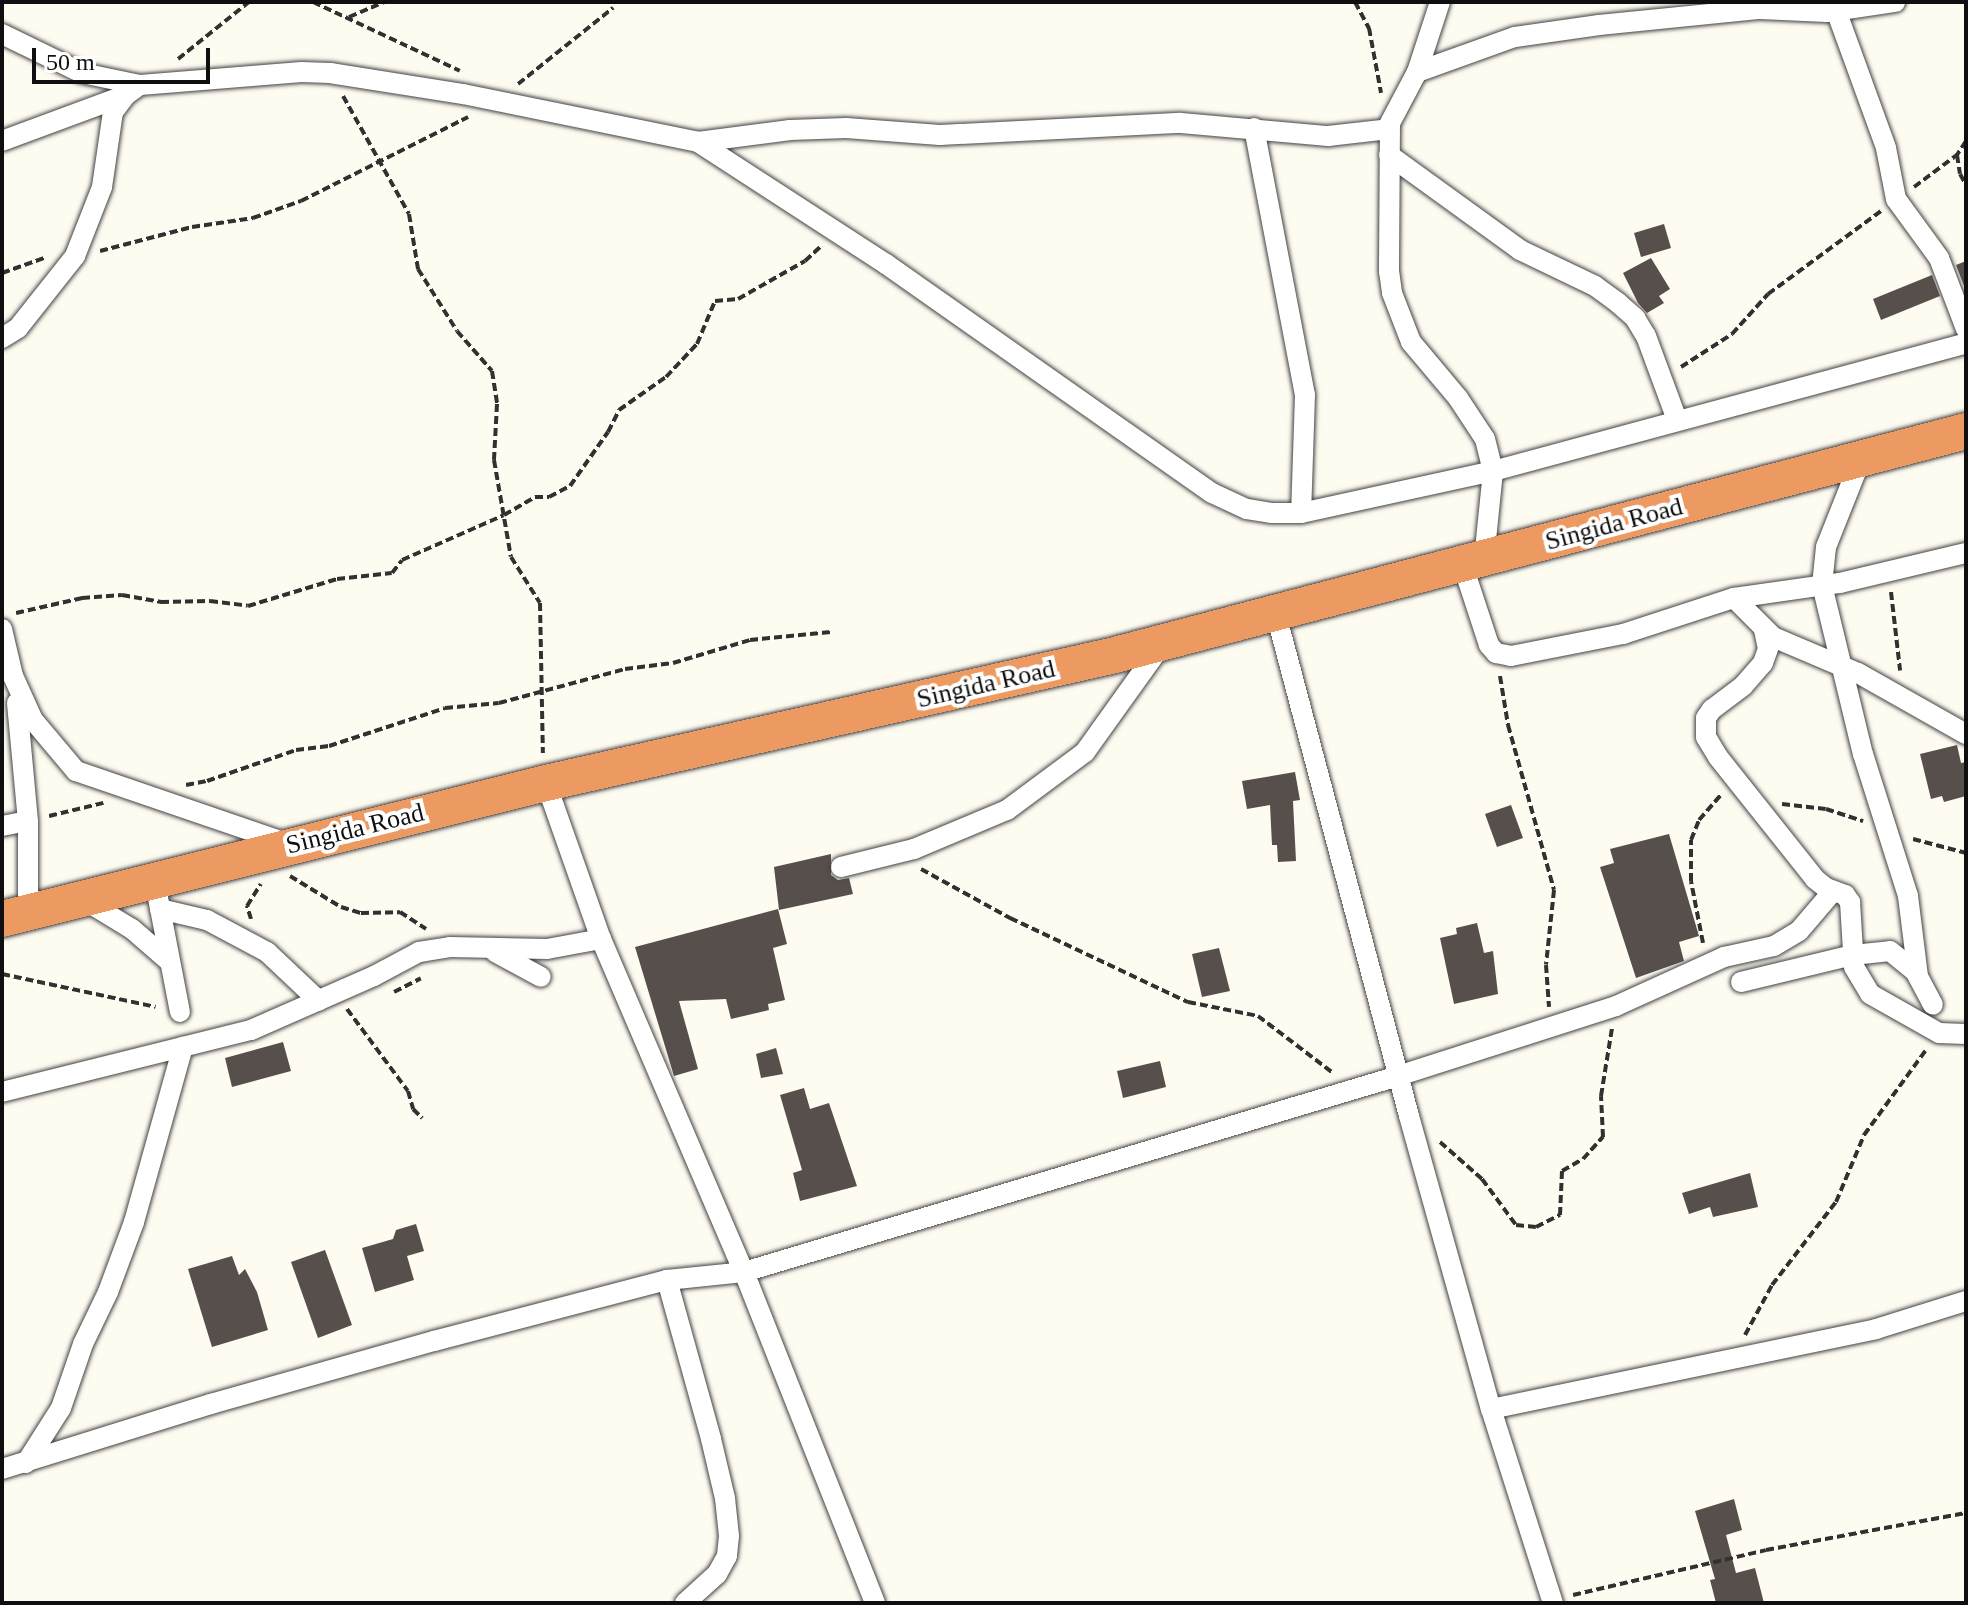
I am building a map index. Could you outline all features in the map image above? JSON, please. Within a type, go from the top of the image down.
[{"type":"highway","name":"Singida Road","points":[[15,915],[81,898],[157,894],[275,849],[546,783],[1163,643],[1966,431]]},
{"type":"street","points":[[1440,2],[1417,72],[1392,120],[1389,271],[1401,320],[1411,342],[1458,398],[1485,439],[1493,471],[1473,562],[1485,633],[1496,653],[1527,655],[1609,637],[1734,598],[1888,574],[1966,553]]},
{"type":"street","points":[[1417,72],[1515,37],[1760,9],[1895,2]]},
{"type":"street","points":[[1835,6],[1886,148],[1896,199],[1939,258],[1966,329]]},
{"type":"street","points":[[2,34],[82,73],[133,90]]},
{"type":"street","points":[[2,141],[133,90],[301,72],[330,73],[499,102],[698,142],[824,128],[940,135],[1136,123],[1254,128],[1328,136],[1392,120]]},
{"type":"street","points":[[2,338],[18,328],[75,256],[102,187],[113,112],[133,90]]},
{"type":"street","points":[[1254,128],[1305,395],[1301,513]]},
{"type":"street","points":[[698,142],[836,233],[1212,493],[1247,509],[1301,513],[1493,471],[1966,343]]},
{"type":"street","points":[[1389,155],[1520,250],[1595,286],[1635,318],[1646,336],[1677,420]]},
{"type":"street","points":[[1861,459],[1826,547],[1822,585],[1839,665],[1849,686],[1863,754],[1908,896],[1918,976],[1933,1005]]},
{"type":"street","points":[[1734,598],[1764,630],[1902,697],[1966,734]]},
{"type":"street","points":[[1276,614],[1409,1116],[1491,1409],[1552,1601]]},
{"type":"street","points":[[8,622],[22,734],[28,821],[15,915]]},
{"type":"street","points":[[1764,630],[1768,649],[1763,663],[1743,686],[1712,709],[1705,725],[1706,737],[1815,879],[1845,895],[1850,902],[1853,955],[1858,980],[1870,994],[1939,1033],[1966,1034]]},
{"type":"street","points":[[841,867],[914,849],[1007,810],[1085,752],[1163,643]]},
{"type":"street","points":[[13,676],[33,720],[76,771],[145,792],[275,849]]},
{"type":"street","points":[[546,783],[601,939],[744,1272],[875,1603]]},
{"type":"street","points":[[2,826],[28,821]]},
{"type":"street","points":[[2,1469],[270,1387],[667,1280],[744,1272],[1398,1076],[1616,1006],[1707,964],[1787,940],[1833,891]]},
{"type":"street","points":[[157,894],[259,948],[340,1001]]},
{"type":"street","points":[[157,894],[180,1012]]},
{"type":"street","points":[[81,898],[132,929],[169,961]]},
{"type":"street","points":[[2,1092],[251,1030],[340,1001],[419,952],[450,947],[491,951],[547,949],[601,939]]},
{"type":"street","points":[[491,951],[541,977]]},
{"type":"street","points":[[1741,982],[1853,955],[1890,951],[1918,976]]},
{"type":"street","points":[[26,1463],[61,1408],[83,1344],[108,1292],[138,1209],[183,1047]]},
{"type":"street","points":[[667,1280],[711,1439],[725,1498],[729,1536],[727,1556],[717,1574],[685,1603]]},
{"type":"street","points":[[1491,1409],[1902,1323],[1966,1301]]},
{"type":"path","points":[[133,90],[249,2]]},
{"type":"path","points":[[313,2],[466,74]]},
{"type":"path","points":[[349,17],[384,2]]},
{"type":"path","points":[[1355,2],[1369,28],[1382,96],[1392,120]]},
{"type":"path","points":[[2,273],[54,255],[75,256],[192,227],[253,218],[301,201],[499,102],[613,8]]},
{"type":"path","points":[[330,73],[382,159],[409,214],[418,269],[457,331],[492,371],[497,404],[494,460],[511,557],[540,603],[542,747],[546,783]]},
{"type":"path","points":[[1661,380],[1732,334],[1768,294],[1957,155],[1966,141]]},
{"type":"path","points":[[1957,155],[1960,174],[1966,185]]},
{"type":"path","points":[[8,622],[82,598],[122,595],[161,602],[210,601],[248,606],[337,579],[392,573],[402,560],[504,515],[535,497],[549,497],[570,486],[608,432],[619,410],[666,377],[697,344],[715,301],[738,299],[805,261],[836,233]]},
{"type":"path","points":[[1888,574],[1902,697]]},
{"type":"path","points":[[28,821],[145,792],[207,781],[296,750],[329,746],[445,708],[499,703],[625,669],[673,663],[750,640],[831,632]]},
{"type":"path","points":[[1496,653],[1508,725],[1554,890],[1546,965],[1550,1027]]},
{"type":"path","points":[[1707,964],[1691,881],[1691,840],[1699,820],[1733,776]]},
{"type":"path","points":[[1749,793],[1790,806],[1826,809],[1966,853]]},
{"type":"path","points":[[275,849],[287,874],[341,907],[361,913],[400,912],[450,947]]},
{"type":"path","points":[[259,948],[247,906],[262,884],[275,849]]},
{"type":"path","points":[[893,854],[1010,918],[1188,1002],[1258,1016],[1354,1089]]},
{"type":"path","points":[[390,993],[402,990],[429,972]]},
{"type":"path","points":[[2,974],[180,1012]]},
{"type":"path","points":[[340,1001],[408,1091],[413,1109],[422,1118]]},
{"type":"path","points":[[1409,1116],[1482,1179],[1516,1225],[1536,1227],[1560,1215],[1562,1171],[1583,1159],[1603,1137],[1601,1096],[1616,1006]]},
{"type":"path","points":[[1732,1359],[1772,1285],[1836,1202],[1864,1135],[1939,1033]]},
{"type":"path","points":[[1552,1601],[1766,1550],[1966,1513]]},
{"type":"building","points":[[1664,224],[1671,248],[1641,257],[1634,233]]},
{"type":"building","points":[[1651,258],[1670,289],[1659,296],[1664,303],[1647,313],[1638,303],[1623,273]]},
{"type":"building","points":[[1966,261],[1966,285],[1964,286],[1956,265]]},
{"type":"building","points":[[1932,275],[1940,296],[1881,320],[1873,299]]},
{"type":"building","points":[[1957,745],[1961,763],[1966,762],[1966,796],[1944,802],[1942,796],[1931,799],[1920,754]]},
{"type":"building","points":[[1295,772],[1300,800],[1293,801],[1296,861],[1278,862],[1277,845],[1272,845],[1270,805],[1247,809],[1242,781]]},
{"type":"building","points":[[1511,805],[1523,838],[1497,847],[1485,814]]},
{"type":"building","points":[[1669,834],[1699,936],[1679,942],[1684,961],[1636,978],[1600,867],[1614,863],[1610,849]]},
{"type":"building","points":[[831,854],[831,875],[838,880],[849,878],[853,894],[779,910],[774,867]]},
{"type":"building","points":[[778,909],[787,944],[773,948],[785,1000],[768,1004],[769,1010],[731,1019],[726,999],[679,1001],[698,1069],[674,1076],[635,947]]},
{"type":"building","points":[[1477,923],[1484,953],[1493,951],[1498,994],[1454,1004],[1440,938],[1457,934],[1456,928]]},
{"type":"building","points":[[1219,948],[1230,991],[1202,997],[1192,954]]},
{"type":"building","points":[[283,1042],[291,1071],[232,1087],[225,1058]]},
{"type":"building","points":[[776,1048],[783,1074],[761,1078],[756,1054]]},
{"type":"building","points":[[1160,1061],[1166,1087],[1123,1098],[1117,1071]]},
{"type":"building","points":[[804,1088],[810,1109],[829,1103],[857,1186],[800,1201],[793,1173],[802,1170],[780,1095]]},
{"type":"building","points":[[1750,1173],[1758,1207],[1713,1217],[1710,1207],[1689,1214],[1682,1193]]},
{"type":"building","points":[[416,1224],[424,1251],[407,1256],[414,1280],[375,1292],[362,1248],[393,1239],[396,1230]]},
{"type":"building","points":[[325,1250],[352,1325],[318,1338],[291,1262]]},
{"type":"building","points":[[232,1256],[239,1275],[245,1269],[257,1292],[268,1330],[212,1347],[188,1269]]},
{"type":"building","points":[[1734,1499],[1742,1530],[1726,1535],[1736,1573],[1755,1568],[1764,1603],[1716,1603],[1710,1580],[1715,1579],[1695,1511]]}]
